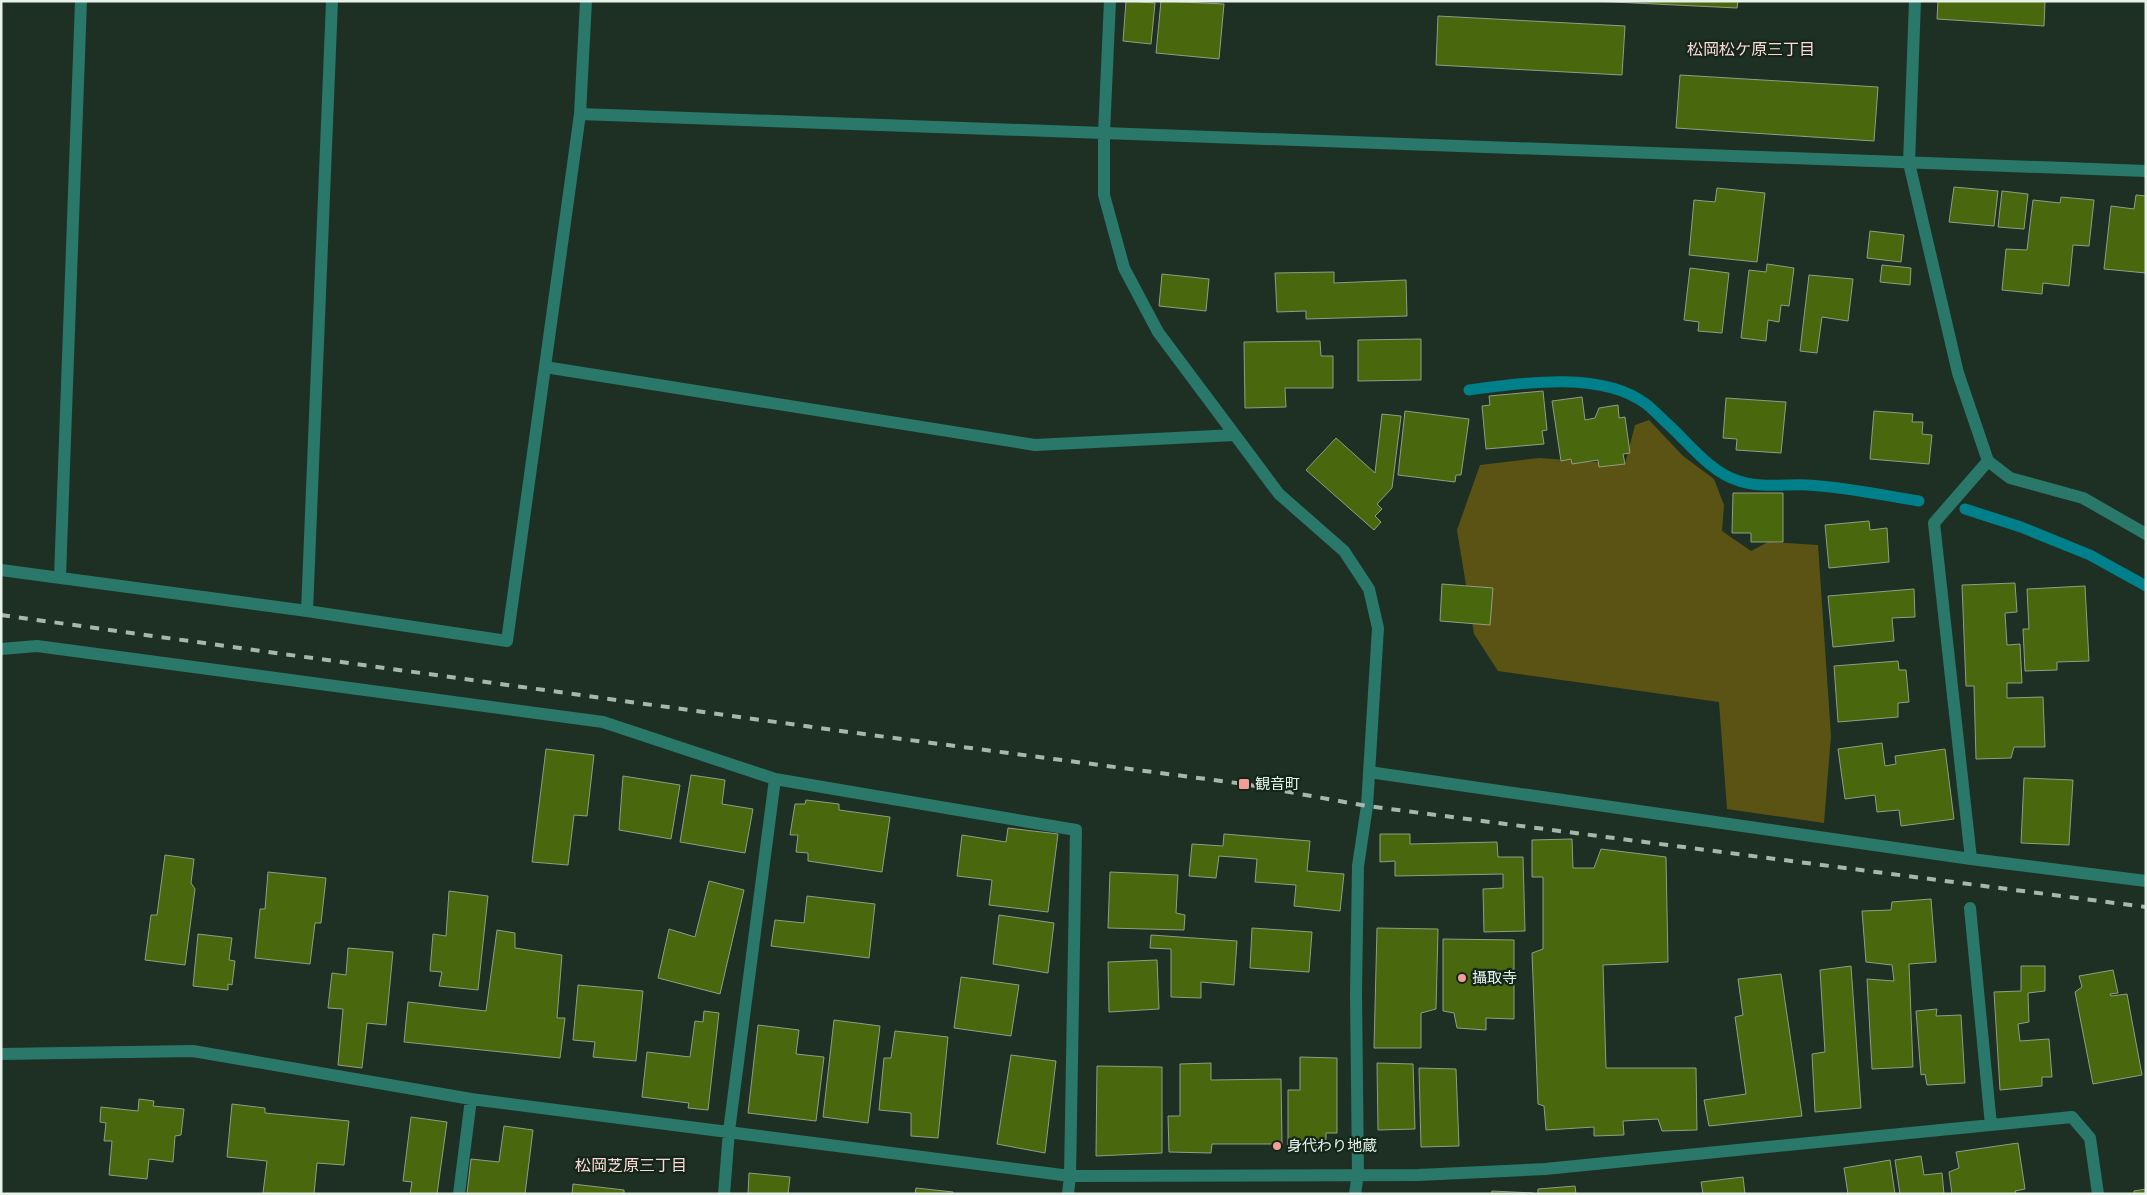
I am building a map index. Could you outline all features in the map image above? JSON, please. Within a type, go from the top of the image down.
[{"type":"street","points":[[60,577],[82,1]]},
{"type":"street","points":[[307,610],[332,1]]},
{"type":"street","points":[[1,570],[307,610],[507,641],[580,114],[586,1]]},
{"type":"street","points":[[1110,1],[1104,133],[1104,195],[1124,268],[1158,332],[1279,494],[1344,551],[1370,589],[1378,628],[1369,772],[1358,866],[1356,993],[1358,1174],[1355,1194]]},
{"type":"street","points":[[1915,1],[1909,163],[1958,373],[1988,461],[2010,478],[2083,498],[2146,534]]},
{"type":"street","points":[[580,114],[2146,171]]},
{"type":"street","points":[[545,367],[1035,445],[1235,435]]},
{"type":"street","points":[[1971,859],[1934,523],[1988,461]]},
{"type":"street","points":[[1,649],[37,646],[603,722],[775,779],[1076,830],[1070,1176],[1068,1194]]},
{"type":"street","points":[[1369,772],[1971,859],[2146,881]]},
{"type":"street","points":[[724,1194],[730,1131],[775,779]]},
{"type":"street","points":[[1970,908],[1991,1125]]},
{"type":"street","points":[[1,1054],[193,1051],[472,1099],[1070,1176],[1418,1175],[1545,1169],[2072,1117],[2090,1138],[2098,1194]]},
{"type":"street","points":[[459,1194],[472,1099]]},
{"type":"shaded area","points":[[1649,420],[1683,456],[1714,479],[1724,505],[1722,531],[1751,551],[1768,542],[1818,545],[1831,736],[1824,823],[1727,809],[1719,702],[1498,671],[1474,634],[1457,530],[1480,465],[1539,458],[1625,464],[1635,425]]},
{"type":"building","points":[[1126,1],[1155,3],[1151,44],[1123,41]]},
{"type":"building","points":[[1161,1],[1224,4],[1219,59],[1156,53]]},
{"type":"building","points":[[1593,1],[1738,1],[1737,8]]},
{"type":"building","points":[[1938,1],[2045,1],[2044,26],[1937,19]]},
{"type":"building","points":[[1438,16],[1625,26],[1622,75],[1436,65]]},
{"type":"building","points":[[1680,75],[1878,87],[1874,141],[1676,128]]},
{"type":"building","points":[[1954,187],[1998,191],[1994,226],[1949,222]]},
{"type":"building","points":[[1717,188],[1765,193],[1757,262],[1689,255],[1694,200],[1715,202]]},
{"type":"building","points":[[2002,191],[2028,194],[2024,229],[1998,227]]},
{"type":"building","points":[[2136,195],[2146,196],[2146,273],[2104,269],[2111,206],[2134,209]]},
{"type":"building","points":[[2061,197],[2094,200],[2089,246],[2073,245],[2069,286],[2043,283],[2042,294],[2002,290],[2006,249],[2027,250],[2033,200],[2060,203]]},
{"type":"building","points":[[1870,231],[1904,235],[1901,262],[1867,258]]},
{"type":"building","points":[[1767,264],[1794,268],[1789,306],[1781,305],[1779,322],[1768,320],[1766,341],[1741,338],[1749,270],[1766,272]]},
{"type":"building","points":[[1882,265],[1911,268],[1910,285],[1880,282]]},
{"type":"building","points":[[1690,268],[1729,273],[1722,333],[1698,331],[1699,322],[1684,320]]},
{"type":"building","points":[[1334,272],[1334,283],[1406,280],[1407,316],[1306,319],[1306,311],[1277,312],[1275,273]]},
{"type":"building","points":[[1162,274],[1209,279],[1206,311],[1159,306]]},
{"type":"building","points":[[1809,275],[1853,279],[1848,321],[1822,317],[1817,353],[1800,351]]},
{"type":"building","points":[[1421,339],[1421,380],[1358,381],[1358,340]]},
{"type":"building","points":[[1320,341],[1321,356],[1333,356],[1333,388],[1285,388],[1286,407],[1245,408],[1244,342]]},
{"type":"building","points":[[1543,391],[1547,430],[1542,431],[1544,444],[1486,449],[1482,406],[1490,405],[1489,396]]},
{"type":"building","points":[[1582,397],[1585,420],[1595,418],[1599,408],[1618,405],[1619,418],[1625,417],[1630,453],[1623,454],[1625,464],[1599,467],[1598,460],[1572,464],[1571,459],[1561,461],[1552,401]]},
{"type":"building","points":[[1726,398],[1786,402],[1781,453],[1736,450],[1737,439],[1723,438]]},
{"type":"building","points":[[1405,411],[1469,419],[1461,475],[1456,475],[1455,482],[1398,475]]},
{"type":"building","points":[[1874,411],[1913,414],[1912,422],[1923,422],[1922,434],[1932,435],[1929,464],[1870,459]]},
{"type":"building","points":[[1382,414],[1401,416],[1392,488],[1377,504],[1382,509],[1375,516],[1381,522],[1374,530],[1306,470],[1336,438],[1375,473]]},
{"type":"building","points":[[1733,493],[1783,493],[1783,542],[1751,542],[1751,533],[1732,533]]},
{"type":"building","points":[[1869,521],[1870,530],[1887,528],[1889,562],[1829,568],[1825,525]]},
{"type":"building","points":[[2015,583],[2017,612],[2005,613],[2007,645],[2020,644],[2022,683],[2007,683],[2007,698],[2043,697],[2045,747],[2014,747],[2011,758],[1976,759],[1974,686],[1966,686],[1962,585]]},
{"type":"building","points":[[1442,584],[1493,588],[1490,625],[1440,621]]},
{"type":"building","points":[[2085,586],[2089,661],[2057,662],[2057,670],[2025,671],[2023,629],[2029,629],[2027,589]]},
{"type":"building","points":[[1914,589],[1915,617],[1892,618],[1894,641],[1833,647],[1828,596]]},
{"type":"building","points":[[1898,661],[1899,670],[1906,670],[1909,702],[1898,703],[1898,717],[1838,722],[1834,666]]},
{"type":"building","points":[[1882,743],[1885,766],[1896,764],[1895,756],[1945,749],[1954,819],[1901,826],[1899,810],[1877,812],[1875,795],[1845,799],[1838,749]]},
{"type":"building","points":[[546,749],[594,755],[587,816],[574,815],[568,865],[532,862]]},
{"type":"building","points":[[691,775],[725,780],[722,804],[753,809],[745,853],[680,842]]},
{"type":"building","points":[[623,776],[680,785],[671,839],[619,830]]},
{"type":"building","points":[[2024,778],[2073,780],[2069,845],[2021,843]]},
{"type":"building","points":[[806,800],[839,804],[839,810],[890,817],[882,872],[808,861],[808,853],[796,852],[798,835],[790,835],[795,804],[805,804]]},
{"type":"building","points":[[1008,828],[1058,834],[1048,912],[989,905],[992,880],[957,876],[962,835],[1006,842]]},
{"type":"building","points":[[1224,834],[1310,841],[1307,871],[1344,874],[1340,911],[1294,906],[1296,885],[1255,882],[1257,859],[1219,856],[1216,878],[1189,876],[1192,844],[1223,846]]},
{"type":"building","points":[[1380,834],[1410,834],[1410,844],[1497,842],[1498,857],[1523,857],[1525,931],[1484,932],[1483,889],[1503,888],[1503,874],[1395,876],[1395,861],[1380,862]]},
{"type":"building","points":[[1572,839],[1573,868],[1594,868],[1601,849],[1666,857],[1668,962],[1603,965],[1606,1068],[1696,1068],[1697,1130],[1662,1131],[1658,1119],[1623,1121],[1624,1135],[1594,1136],[1594,1127],[1546,1130],[1544,1106],[1538,1104],[1532,953],[1543,949],[1543,877],[1532,877],[1532,840]]},
{"type":"building","points":[[165,855],[194,859],[191,883],[195,889],[185,965],[145,960],[151,915],[157,915]]},
{"type":"building","points":[[268,872],[326,878],[321,923],[315,923],[310,964],[255,958],[260,909],[265,909]]},
{"type":"building","points":[[1110,872],[1178,875],[1176,913],[1185,915],[1184,930],[1108,928]]},
{"type":"building","points":[[709,881],[744,890],[720,994],[658,978],[669,929],[695,937]]},
{"type":"building","points":[[449,891],[488,896],[478,990],[439,986],[442,972],[430,971],[433,934],[446,936]]},
{"type":"building","points":[[807,896],[875,904],[869,958],[771,946],[775,920],[804,923]]},
{"type":"building","points":[[1931,899],[1936,962],[1909,964],[1913,1067],[1872,1069],[1867,979],[1894,981],[1892,965],[1866,962],[1862,911],[1891,910],[1892,902]]},
{"type":"building","points":[[999,915],[1054,923],[1048,973],[993,964]]},
{"type":"building","points":[[1252,928],[1312,932],[1309,972],[1250,968]]},
{"type":"building","points":[[1377,928],[1438,929],[1436,1009],[1421,1013],[1421,1048],[1374,1048]]},
{"type":"building","points":[[497,930],[515,933],[515,948],[562,955],[557,1018],[565,1018],[560,1058],[404,1042],[408,1002],[486,1011]]},
{"type":"building","points":[[198,934],[232,938],[229,960],[235,961],[232,985],[228,984],[228,990],[193,986]]},
{"type":"building","points":[[1151,935],[1237,941],[1234,985],[1201,982],[1201,998],[1171,997],[1171,949],[1150,948]]},
{"type":"building","points":[[1443,939],[1514,940],[1514,1019],[1486,1018],[1486,1030],[1457,1028],[1454,1013],[1443,1011]]},
{"type":"building","points":[[348,948],[393,952],[386,1025],[367,1023],[362,1068],[338,1065],[343,1009],[328,1008],[332,973],[346,975]]},
{"type":"building","points":[[1157,960],[1159,1009],[1109,1012],[1108,962]]},
{"type":"building","points":[[1851,966],[1861,1108],[1815,1112],[1812,1054],[1825,1052],[1820,970]]},
{"type":"building","points":[[2021,966],[2045,966],[2045,991],[2028,993],[2029,1022],[2018,1024],[2020,1041],[2049,1039],[2052,1077],[2042,1077],[2042,1086],[2000,1090],[1994,992],[2021,991]]},
{"type":"building","points":[[2113,970],[2118,993],[2110,994],[2111,996],[2127,994],[2142,1075],[2093,1084],[2075,992],[2082,987],[2079,976]]},
{"type":"building","points":[[1781,974],[1802,1116],[1709,1126],[1704,1100],[1746,1094],[1735,1017],[1743,1015],[1738,979]]},
{"type":"building","points":[[961,977],[1019,985],[1011,1036],[954,1028]]},
{"type":"building","points":[[578,985],[643,991],[636,1061],[593,1057],[595,1042],[573,1040]]},
{"type":"building","points":[[1937,1009],[1936,1016],[1961,1015],[1965,1083],[1927,1085],[1925,1074],[1921,1075],[1916,1011]]},
{"type":"building","points":[[704,1011],[719,1013],[708,1110],[688,1108],[689,1103],[642,1097],[647,1052],[690,1057],[695,1021],[703,1022]]},
{"type":"building","points":[[834,1020],[880,1026],[868,1123],[823,1117]]},
{"type":"building","points":[[758,1025],[799,1030],[796,1054],[824,1057],[816,1121],[748,1113]]},
{"type":"building","points":[[895,1031],[948,1037],[938,1138],[911,1136],[911,1113],[879,1110],[884,1058],[891,1058]]},
{"type":"building","points":[[1011,1055],[1056,1061],[1045,1153],[997,1144]]},
{"type":"building","points":[[1300,1057],[1337,1058],[1337,1133],[1326,1133],[1326,1146],[1288,1145],[1288,1090],[1300,1090]]},
{"type":"building","points":[[1211,1063],[1211,1080],[1281,1079],[1282,1144],[1212,1144],[1211,1153],[1169,1152],[1168,1116],[1180,1116],[1180,1064]]},
{"type":"building","points":[[1377,1063],[1413,1064],[1415,1129],[1378,1130]]},
{"type":"building","points":[[1097,1066],[1162,1067],[1162,1153],[1096,1156]]},
{"type":"building","points":[[1419,1068],[1456,1069],[1459,1146],[1421,1147]]},
{"type":"building","points":[[139,1099],[154,1101],[153,1106],[184,1109],[181,1135],[175,1136],[173,1162],[149,1159],[147,1179],[109,1175],[112,1141],[104,1141],[106,1123],[100,1122],[101,1107],[138,1111]]},
{"type":"building","points":[[232,1104],[265,1108],[265,1113],[349,1121],[344,1165],[317,1163],[314,1194],[263,1193],[267,1161],[227,1157]]},
{"type":"building","points":[[411,1117],[447,1122],[437,1194],[410,1194],[412,1182],[403,1181]]},
{"type":"building","points":[[504,1126],[533,1130],[525,1194],[467,1194],[471,1159],[499,1162]]},
{"type":"building","points":[[2018,1143],[2025,1189],[2015,1191],[2016,1194],[1952,1194],[1949,1172],[1959,1168],[1956,1152]]},
{"type":"building","points":[[1921,1156],[1924,1175],[1942,1173],[1944,1194],[1900,1194],[1895,1160]]},
{"type":"building","points":[[1890,1160],[1895,1194],[1848,1194],[1844,1168]]},
{"type":"building","points":[[749,1173],[790,1177],[788,1194],[748,1194]]},
{"type":"building","points":[[1743,1177],[1745,1194],[1703,1194],[1701,1182]]},
{"type":"building","points":[[573,1184],[624,1190],[624,1194],[572,1194]]},
{"type":"building","points":[[1575,1186],[1576,1194],[1538,1194],[1538,1189]]},
{"type":"building","points":[[916,1188],[953,1192],[953,1194],[915,1194]]},
{"type":"building","points":[[2146,1189],[2146,1194],[2134,1194],[2134,1191]]},
{"type":"building","points":[[1492,1191],[1533,1193],[1533,1194],[1491,1194]]},
{"type":"waterway","points":[[1469,390],[1536,382],[1584,383],[1607,386],[1628,393],[1646,404],[1702,458],[1720,472],[1739,481],[1764,485],[1807,485],[1835,488],[1919,501]]},
{"type":"waterway","points":[[1965,509],[2021,527],[2090,555],[2146,586]]},
{"type":"railway","points":[[1,615],[841,731],[1244,784],[1367,806],[2146,907]]},
{"type":"place","name":"観音町","points":[[1244,784]]},
{"type":"place","name":"攝取寺","points":[[1462,978]]},
{"type":"place","name":"身代わり地蔵","points":[[1277,1146]]},
{"type":"district","name":"松岡松ケ原三丁目","points":[[1751,49]]},
{"type":"district","name":"松岡芝原三丁目","points":[[631,1165]]}]
